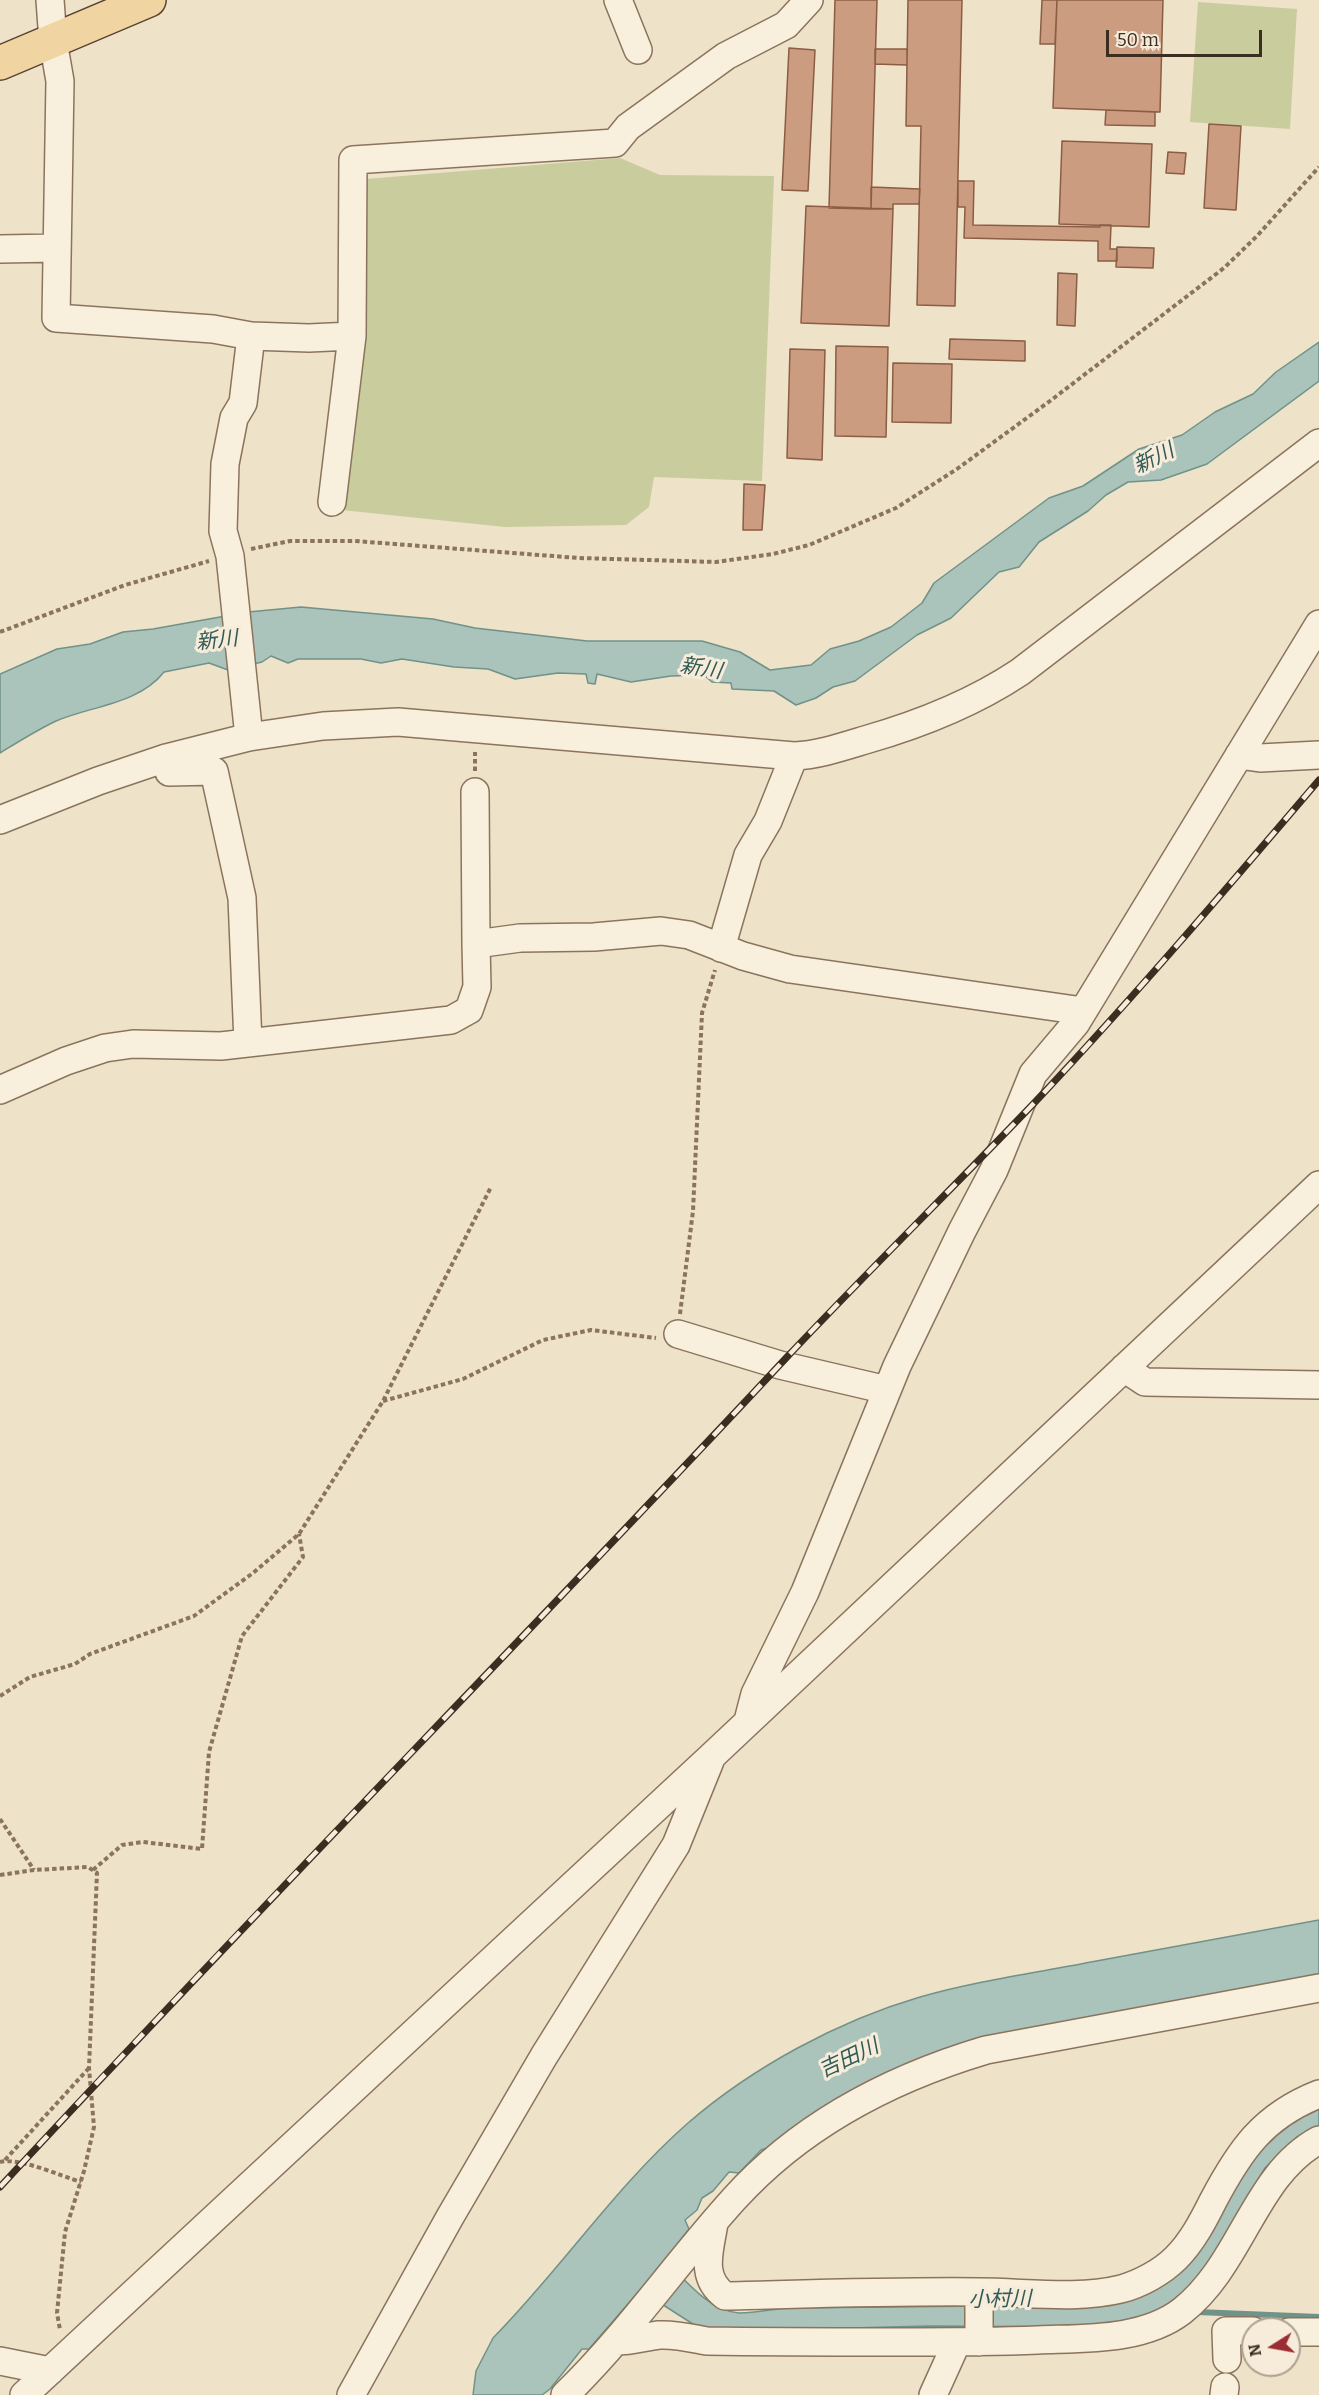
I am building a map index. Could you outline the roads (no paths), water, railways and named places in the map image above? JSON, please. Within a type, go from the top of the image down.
[{"type":"main road","points":[[0,63],[149,0]]},
{"type":"street","points":[[50,0],[53,41],[60,81],[56,318],[213,329],[251,336],[309,338],[352,336]]},
{"type":"street","points":[[332,502],[352,336],[353,160],[615,143],[628,127],[726,56],[786,25],[809,0]]},
{"type":"street","points":[[626,2],[638,50]]},
{"type":"street","points":[[0,249],[57,248]]},
{"type":"street","points":[[249,737],[230,556],[223,531],[225,464],[234,418],[243,403],[251,336]]},
{"type":"street","points":[[0,820],[98,781],[166,758],[249,737],[323,726],[398,722],[794,756],[840,747],[903,729],[989,693],[1020,672],[1319,443]]},
{"type":"street","points":[[749,1720],[754,1694],[805,1592],[887,1390],[962,1231],[994,1170],[1033,1074],[1076,1023],[1319,625]]},
{"type":"street","points":[[1239,755],[1260,758],[1319,755]]},
{"type":"street","points":[[721,948],[748,855],[768,821],[794,756]]},
{"type":"street","points":[[166,758],[169,772],[214,771],[242,898],[248,1043]]},
{"type":"street","points":[[0,1090],[66,1061],[105,1048],[133,1044],[220,1046],[451,1020],[469,1010],[477,987],[475,792]]},
{"type":"street","points":[[476,944],[520,938],[594,937],[661,932],[689,935],[721,948],[790,969],[1083,1011]]},
{"type":"street","points":[[24,2395],[713,1755],[1319,1185]]},
{"type":"street","points":[[678,1334],[780,1365],[887,1390]]},
{"type":"street","points":[[1124,1368],[1145,1382],[1319,1385]]},
{"type":"street","points":[[351,2395],[450,2217],[544,2056],[676,1845],[713,1755]]},
{"type":"street","points":[[565,2395],[598,2364],[735,2197],[791,2147],[864,2098],[927,2070],[986,2050],[1319,1988]]},
{"type":"street","points":[[714,2223],[707,2275],[715,2289],[725,2296],[979,2292],[1082,2294],[1121,2289],[1150,2277],[1176,2258],[1197,2232],[1243,2150],[1271,2120],[1303,2100],[1319,2094]]},
{"type":"street","points":[[622,2333],[634,2341],[658,2335],[678,2335],[707,2341],[968,2342],[1088,2338],[1131,2332],[1159,2325],[1182,2311],[1213,2280],[1278,2172],[1304,2148],[1319,2140]]},
{"type":"street","points":[[933,2395],[968,2342],[979,2292]]},
{"type":"street","points":[[1227,2359],[1226,2331],[1241,2331]]},
{"type":"street","points":[[1301,2332],[1319,2332]]},
{"type":"street","points":[[0,2361],[57,2364]]},
{"type":"water","name":"新川","points":[[1319,342],[1319,381],[1207,464],[1161,480],[1128,482],[1039,542],[1019,567],[999,572],[951,618],[917,635],[855,681],[833,687],[816,698],[796,705],[774,691],[732,689],[731,683],[712,682],[704,675],[671,676],[631,682],[597,674],[595,684],[588,683],[586,674],[558,673],[515,679],[488,669],[454,667],[402,659],[381,663],[361,659],[298,659],[288,663],[271,656],[262,662],[228,670],[209,663],[164,672],[154,683],[128,698],[56,721],[0,753],[0,674],[57,649],[90,644],[123,632],[248,612],[301,607],[433,619],[475,628],[587,641],[702,641],[740,652],[770,670],[811,665],[830,649],[859,641],[891,627],[922,603],[934,583],[1049,498],[1083,486],[1139,449],[1182,435],[1215,412],[1253,394],[1276,372]]},
{"type":"water","name":"吉田川","points":[[1319,1920],[1319,1979],[972,2045],[776,2145],[761,2150],[739,2173],[729,2172],[713,2191],[702,2198],[697,2210],[685,2220],[689,2229],[665,2260],[708,2301],[728,2311],[739,2313],[786,2308],[1120,2303],[1282,2126],[1319,2106],[1319,2127],[1297,2137],[1265,2168],[1209,2262],[1183,2294],[1158,2311],[1126,2323],[1087,2327],[929,2326],[771,2330],[699,2328],[640,2290],[589,2349],[582,2349],[550,2389],[542,2395],[473,2395],[476,2371],[493,2338],[636,2174],[661,2148],[713,2102],[798,2048],[858,2019],[941,1991]]},
{"type":"waterway","points":[[1197,2312],[1319,2317]]},
{"type":"railway","points":[[0,2187],[818,1325],[1037,1100],[1145,982],[1319,780]]},
{"type":"water label","name":"小村川","points":[[1000,2300]]}]
